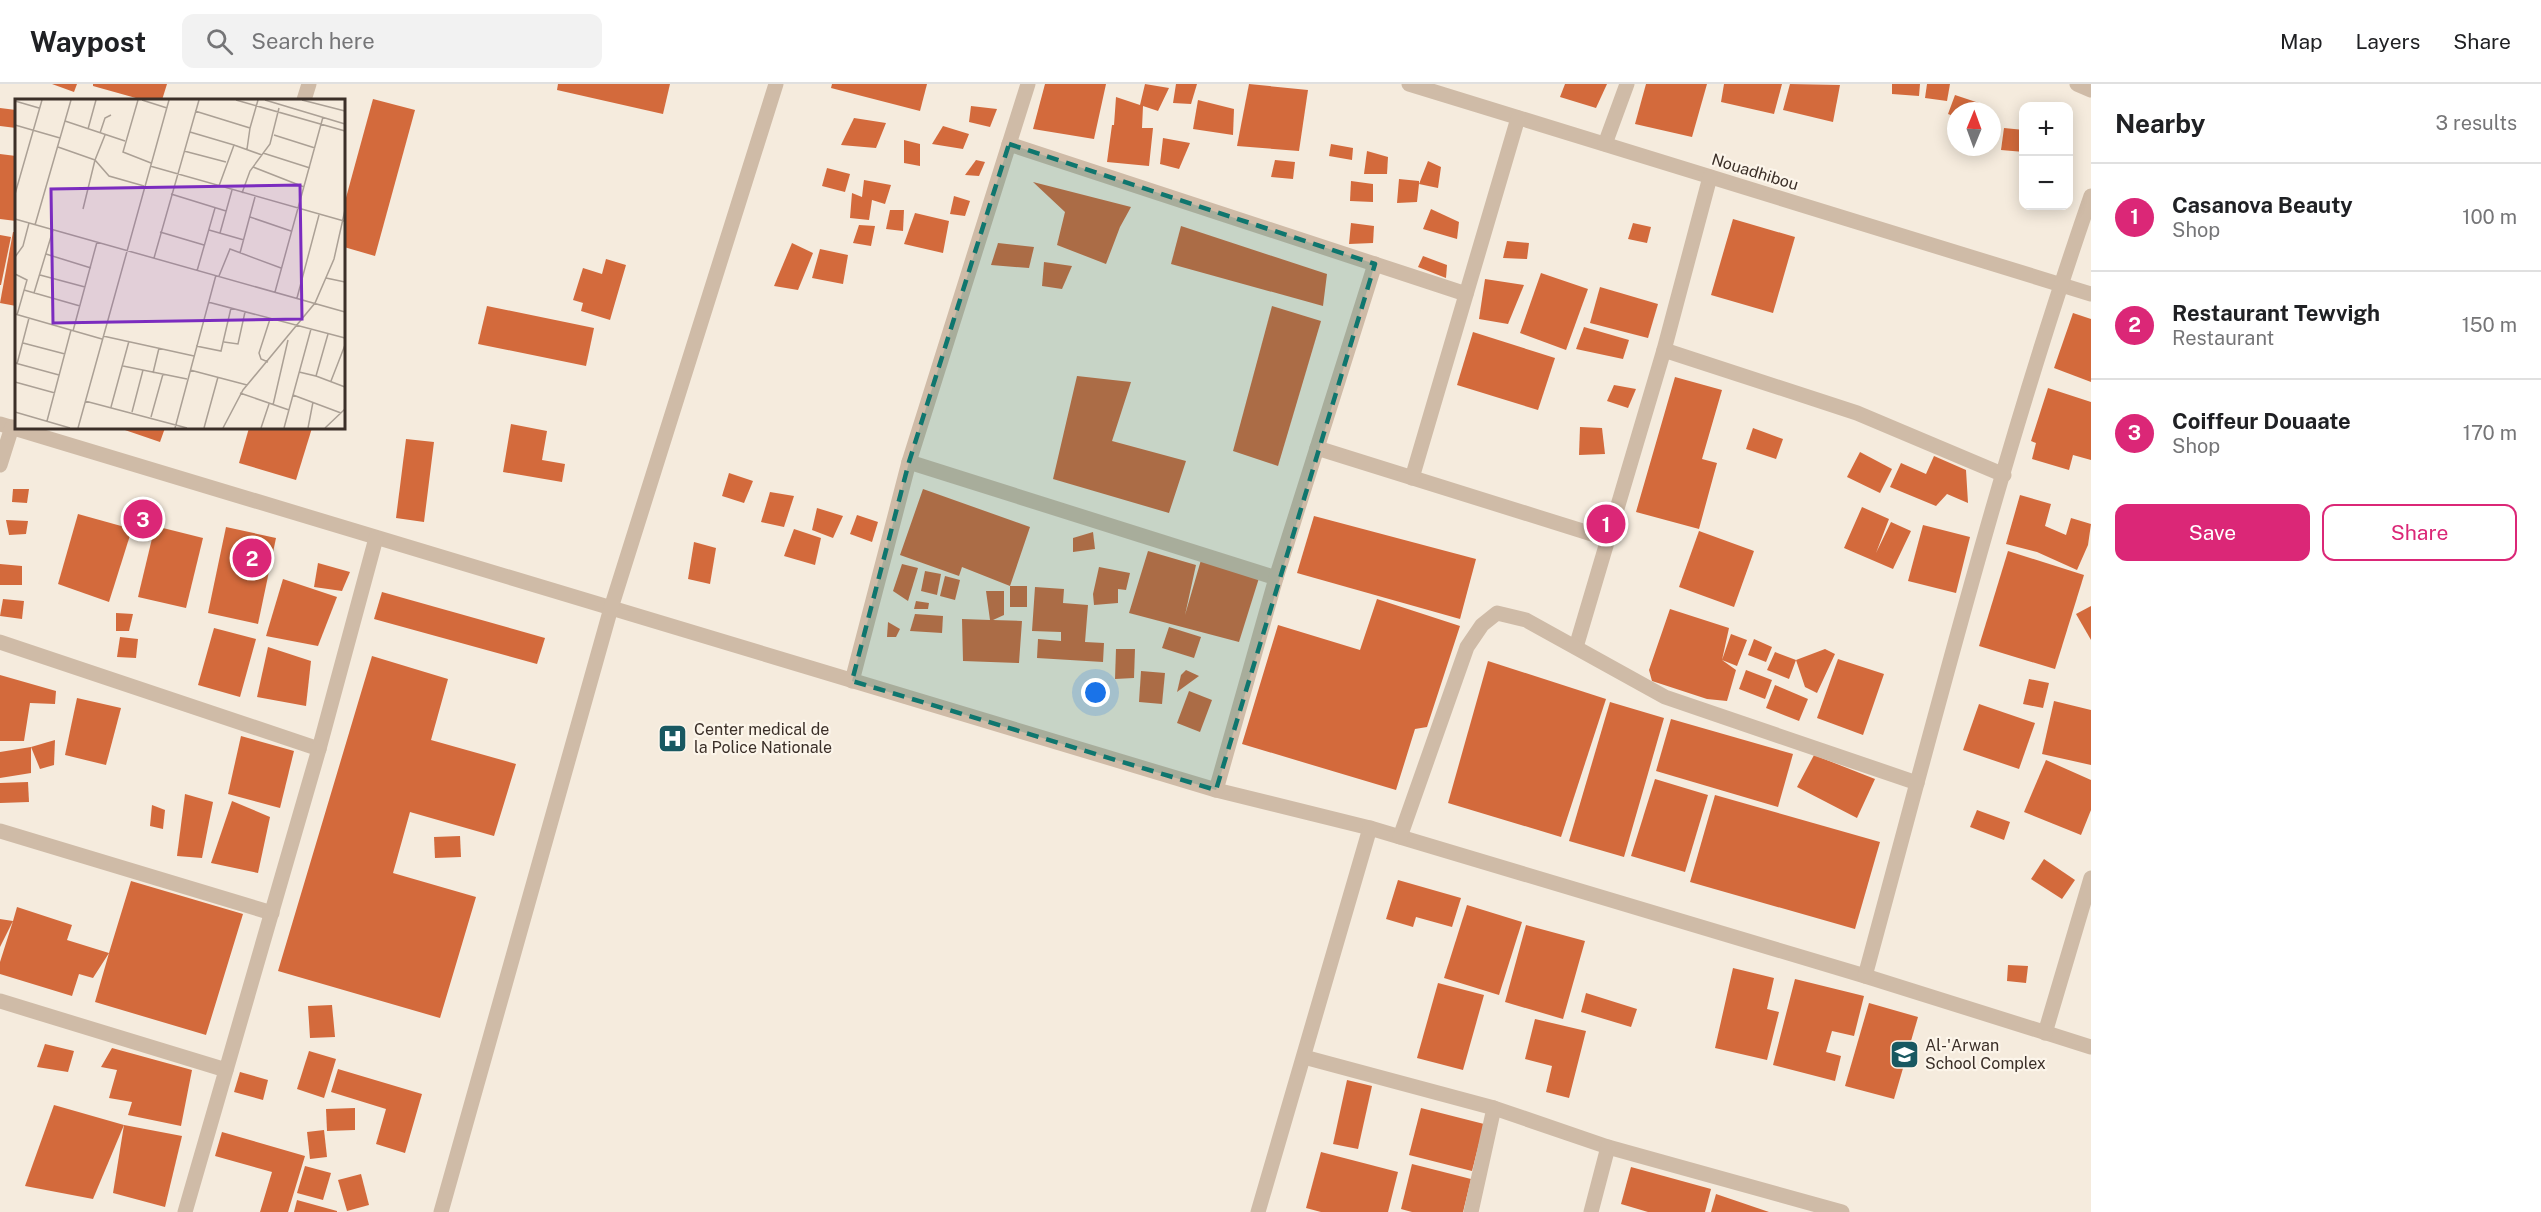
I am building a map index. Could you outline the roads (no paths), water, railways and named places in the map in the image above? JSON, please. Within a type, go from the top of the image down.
[{"type":"street","points":[[304,99],[309,84]]},
{"type":"street","points":[[441,1212],[611,608],[776,84]]},
{"type":"street","points":[[852,681],[909,462],[1028,84]]},
{"type":"street","name":"Nouadhibou","points":[[1410,84],[2091,294]]},
{"type":"street","points":[[1605,144],[1627,84]]},
{"type":"street","points":[[2077,84],[2091,90]]},
{"type":"street","points":[[1412,478],[1518,118]]},
{"type":"street","points":[[1009,144],[1466,294]]},
{"type":"street","points":[[1576,647],[1664,350],[1710,177]]},
{"type":"street","points":[[1865,976],[2004,475],[2060,284],[2091,196]]},
{"type":"street","points":[[1216,790],[1276,578],[1375,264]]},
{"type":"street","points":[[1664,350],[1857,413],[2004,475]]},
{"type":"street","points":[[0,465],[6,426]]},
{"type":"street","points":[[16,429],[1216,790],[1370,828],[1865,976],[2091,1047]]},
{"type":"street","points":[[1317,448],[1608,539]]},
{"type":"street","points":[[909,462],[1276,578]]},
{"type":"street","points":[[185,1212],[319,749],[376,537]]},
{"type":"street","points":[[1400,837],[1467,647],[1482,625],[1497,614],[1526,620],[1665,697],[1917,783]]},
{"type":"street","points":[[0,642],[319,749]]},
{"type":"street","points":[[1258,1212],[1370,828]]},
{"type":"street","points":[[0,831],[272,913]]},
{"type":"street","points":[[2045,1033],[2091,878]]},
{"type":"street","points":[[0,1001],[226,1070]]},
{"type":"street","points":[[1304,1057],[1494,1108],[1608,1147],[1817,1209],[1842,1212]]},
{"type":"street","points":[[1471,1212],[1494,1108]]},
{"type":"street","points":[[1591,1212],[1608,1147]]},
{"type":"place","name":"Coiffeur Douaate","points":[[143,519]]},
{"type":"place","name":"Casanova Beauty","points":[[1606,524]]},
{"type":"place","name":"Restaurant Tewvigh","points":[[252,558]]},
{"type":"place","name":"Center medical de la Police Nationale","points":[[673,738]]},
{"type":"place","name":"Al-'Arwan School Complex","points":[[1904,1054]]}]
